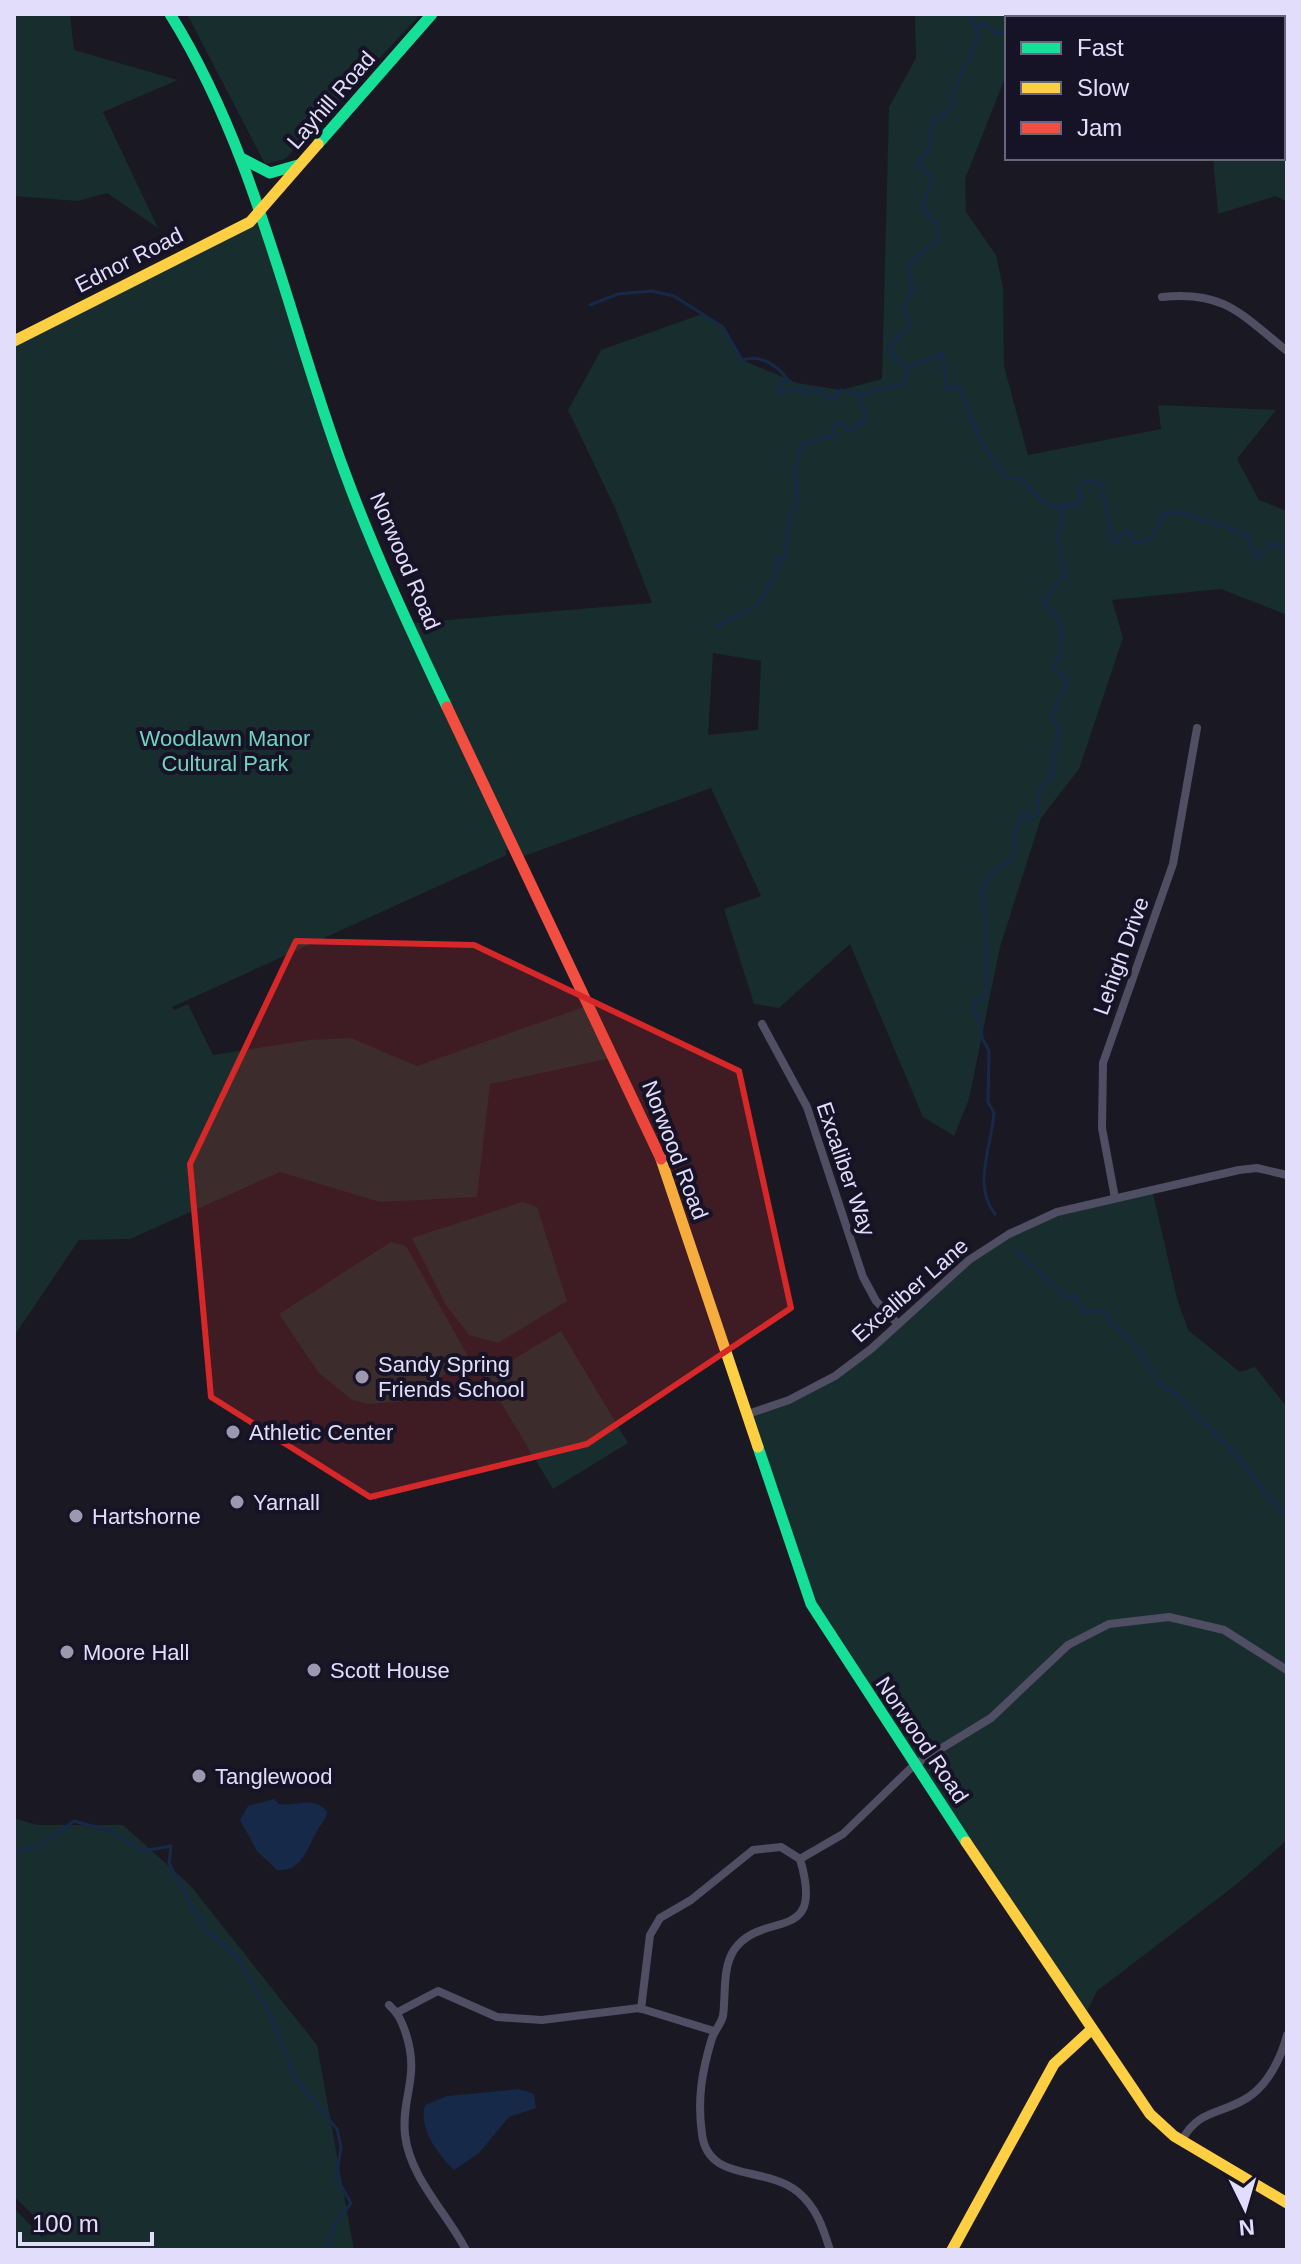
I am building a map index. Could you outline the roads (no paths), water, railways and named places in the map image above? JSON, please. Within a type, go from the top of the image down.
[{"type":"main road","name":"Norwood Road","points":[[170,14],[195,54],[241,158],[345,473],[366,524],[442,696],[656,1144],[811,1604],[914,1765],[1150,2114],[1182,2140],[1287,2203]]},
{"type":"main road","name":"Layhill Road","points":[[260,212],[432,14]]},
{"type":"main road","points":[[241,158],[270,173],[286,171],[305,160]]},
{"type":"main road","name":"Ednor Road","points":[[14,341],[250,222],[260,212]]},
{"type":"main road","points":[[952,2250],[1054,2064],[1092,2029]]},
{"type":"street","points":[[1162,297],[1190,294],[1214,298],[1237,311],[1287,351]]},
{"type":"street","name":"Lehigh Drive","points":[[1115,1198],[1102,1128],[1103,1063],[1173,864],[1197,728]]},
{"type":"street","name":"Excaliber Way","points":[[762,1024],[807,1107],[863,1277],[876,1301],[897,1323]]},
{"type":"street","name":"Excaliber Lane","points":[[748,1414],[789,1400],[835,1376],[871,1349],[969,1260],[1009,1234],[1057,1212],[1239,1170],[1257,1168],[1287,1175]]},
{"type":"street","points":[[800,1859],[843,1834],[868,1806],[914,1765],[991,1718],[1068,1645],[1109,1624],[1169,1617],[1224,1630],[1287,1670]]},
{"type":"street","points":[[641,2009],[650,1935],[660,1918],[691,1900],[753,1850],[781,1847],[800,1859],[806,1878],[805,1900],[800,1914],[790,1924],[753,1933],[733,1952],[727,1972],[722,2021],[714,2031],[699,2083],[702,2135],[711,2160],[723,2168],[769,2176],[796,2190],[816,2211],[830,2250]]},
{"type":"street","points":[[398,2012],[438,1991],[481,2011],[513,2019],[542,2020],[641,2009],[714,2031]]},
{"type":"street","points":[[389,2005],[398,2012],[413,2059],[405,2135],[410,2153],[427,2189],[466,2250]]},
{"type":"street","points":[[1182,2140],[1197,2118],[1239,2102],[1258,2090],[1277,2063],[1287,2035]]},
{"type":"water","points":[[274,1799],[286,1805],[315,1804],[327,1811],[304,1856],[286,1870],[277,1870],[257,1851],[240,1820],[248,1806]]},
{"type":"water","points":[[519,2089],[534,2094],[536,2108],[509,2117],[479,2153],[454,2170],[427,2131],[425,2105],[447,2096]]},
{"type":"waterway","points":[[968,14],[979,35],[953,93],[952,107],[932,123],[929,149],[917,164],[932,177],[923,208],[936,223],[938,242],[918,254],[907,268],[912,289],[903,308],[910,325],[888,349],[907,368],[942,354],[947,389],[958,386],[961,390],[979,437],[992,459],[1008,478],[1023,479],[1034,494],[1048,504],[1059,509],[1066,503],[1075,506],[1081,499],[1079,487],[1086,480],[1101,483],[1111,538],[1115,543],[1125,531],[1132,533],[1133,543],[1152,539],[1164,513],[1180,512],[1246,534],[1256,557],[1276,543],[1287,554]]},
{"type":"waterway","points":[[1096,16],[1120,14]]},
{"type":"waterway","points":[[975,26],[987,25],[996,34],[1005,32]]},
{"type":"waterway","points":[[590,305],[618,294],[652,291],[674,296],[723,327],[742,360],[756,358],[779,370],[789,381],[779,384],[779,394],[801,388],[805,393],[814,389],[833,399],[841,390],[859,394]]},
{"type":"waterway","points":[[716,627],[758,605],[778,569],[775,557],[783,561],[790,516],[797,503],[795,475],[801,444],[836,435],[833,426],[840,422],[849,430],[864,421],[865,410],[859,394],[903,384],[907,368]]},
{"type":"waterway","points":[[995,1214],[988,1203],[984,1178],[994,1113],[988,1102],[989,1051],[982,1038],[980,1019],[973,1011],[974,1002],[985,999],[986,943],[982,887],[997,869],[1014,858],[1015,831],[1020,820],[1024,812],[1029,819],[1037,815],[1040,788],[1051,779],[1059,726],[1052,719],[1067,682],[1062,674],[1053,669],[1061,652],[1062,624],[1043,600],[1065,576],[1058,538],[1064,506]]},
{"type":"waterway","points":[[1015,1250],[1067,1298],[1075,1295],[1083,1312],[1106,1311],[1109,1321],[1133,1343],[1161,1385],[1177,1395],[1234,1453],[1287,1518]]},
{"type":"waterway","points":[[14,1855],[20,1849],[36,1848],[74,1821],[110,1831],[143,1851],[171,1846],[169,1863],[186,1896],[207,1931],[237,1957],[273,2020],[294,2077],[337,2129],[341,2147],[336,2177],[351,2203],[334,2226],[328,2250]]},
{"type":"place","name":"Sandy Spring Friends School","points":[[362,1377]]},
{"type":"place","name":"Athletic Center","points":[[233,1432]]},
{"type":"place","name":"Yarnall","points":[[237,1502]]},
{"type":"place","name":"Hartshorne","points":[[76,1516]]},
{"type":"place","name":"Moore Hall","points":[[67,1652]]},
{"type":"place","name":"Scott House","points":[[314,1670]]},
{"type":"place","name":"Tanglewood","points":[[199,1776]]},
{"type":"park label","name":"Woodlawn Manor Cultural Park","points":[[225,750]]}]
